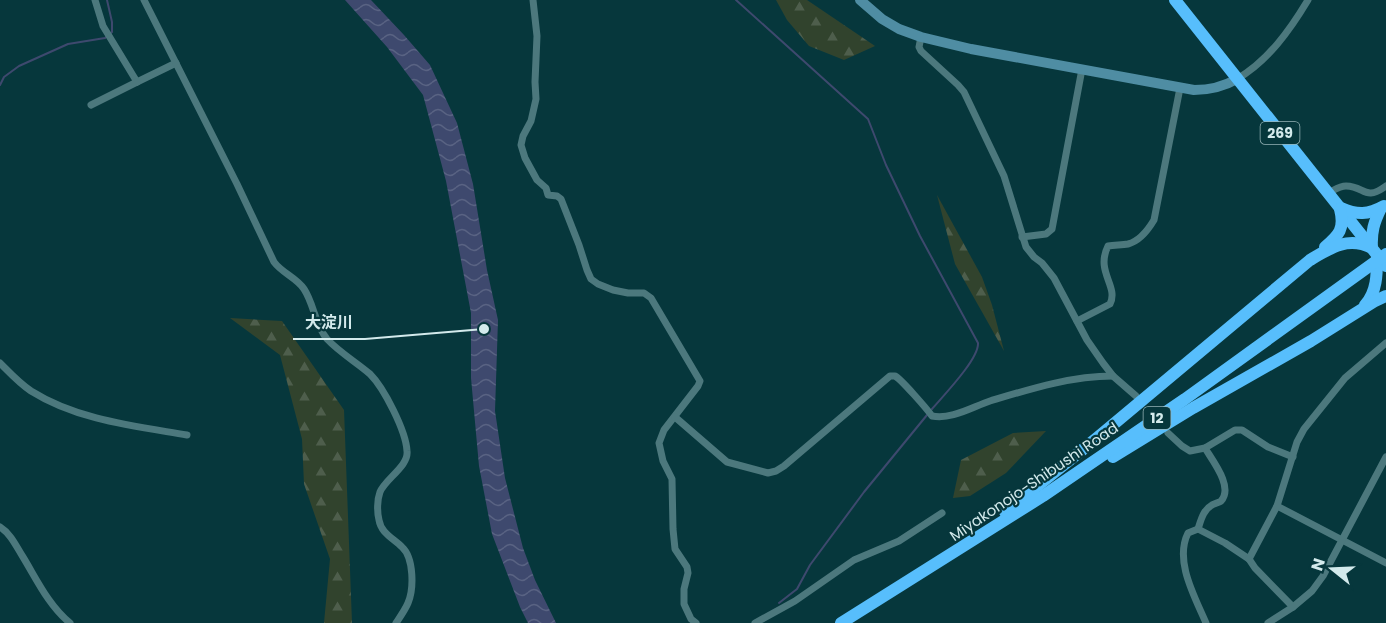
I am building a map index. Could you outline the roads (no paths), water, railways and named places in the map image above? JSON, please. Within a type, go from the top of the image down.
[{"type":"highway","name":"269","points":[[1175,0],[1340,208],[1378,252],[1386,266]]},
{"type":"highway","points":[[948,557],[1098,438],[1336,237],[1342,223],[1340,208],[1359,214],[1370,213],[1383,206]]},
{"type":"highway","points":[[1360,310],[1370,300],[1377,274],[1378,252],[1371,234],[1383,206]]},
{"type":"highway","points":[[1310,260],[1328,249],[1347,243],[1356,242],[1378,252]]},
{"type":"highway","name":"Miyakonojo-Shibushi Road","points":[[841,623],[1043,496],[1185,399],[1361,272],[1378,252]]},
{"type":"highway","points":[[948,557],[1192,408],[1386,296]]},
{"type":"street","points":[[95,0],[103,26],[136,82]]},
{"type":"street","points":[[144,0],[274,262],[306,292],[321,329],[329,341],[377,381],[397,418],[405,438],[408,454],[380,492],[378,506],[379,522],[385,532],[404,548],[410,561],[412,580],[408,604],[396,623]]},
{"type":"street","points":[[533,0],[537,36],[536,99],[531,121],[523,135],[521,145],[525,158],[537,180],[546,188],[548,195],[558,196],[561,199],[591,279],[613,290],[644,293],[651,298],[700,381],[664,430],[659,443],[663,460],[672,479],[675,549],[687,567],[688,573],[684,589],[684,604],[691,619],[696,623]]},
{"type":"street","points":[[860,0],[882,19],[899,29],[921,37],[971,49],[1180,88],[1206,90],[1223,86],[1250,72],[1274,48],[1308,0]]},
{"type":"street","points":[[921,37],[919,47],[921,51],[964,92],[1004,176],[1026,247],[1054,278],[1087,340],[1113,376],[1136,396]]},
{"type":"street","points":[[91,105],[176,63]]},
{"type":"street","points":[[1022,237],[1046,234],[1052,229],[1082,69]]},
{"type":"street","points":[[1077,321],[1110,304],[1113,294],[1104,267],[1105,252],[1108,246],[1133,242],[1143,235],[1154,220],[1180,88]]},
{"type":"street","points":[[1328,193],[1348,186],[1369,194],[1386,186]]},
{"type":"street","points":[[1249,559],[1277,506],[1297,442],[1304,429],[1345,378],[1386,343]]},
{"type":"street","points":[[0,363],[30,390],[66,409],[117,422],[187,435]]},
{"type":"street","points":[[675,417],[727,462],[768,473],[784,466],[890,376],[897,377],[922,402],[932,416],[939,417],[1053,383],[1092,376],[1113,376]]},
{"type":"street","points":[[1168,433],[1190,451],[1205,448],[1235,430],[1242,430],[1268,447],[1293,457]]},
{"type":"street","points":[[1198,529],[1205,510],[1221,501],[1226,487],[1222,474],[1205,448]]},
{"type":"street","points":[[1268,623],[1312,591],[1323,576],[1386,457]]},
{"type":"street","points":[[1277,506],[1386,563]]},
{"type":"street","points":[[755,623],[795,601],[854,560],[899,541],[942,513]]},
{"type":"street","points":[[0,527],[11,538],[51,602],[70,623]]},
{"type":"street","points":[[1206,623],[1189,585],[1183,551],[1184,540],[1188,532],[1198,529],[1226,543],[1249,559],[1293,607]]},
{"type":"water","points":[[345,0],[371,0],[404,35],[430,65],[457,123],[473,184],[498,320],[495,411],[505,478],[523,548],[535,580],[556,623],[528,623],[492,534],[479,466],[471,378],[471,313],[446,181],[423,95],[387,47]]},
{"type":"waterway","points":[[0,85],[4,77],[19,66],[68,44],[105,38],[112,32],[107,0]]},
{"type":"waterway","points":[[736,0],[868,119],[886,165],[920,236],[978,343],[977,350],[967,367],[932,409]]},
{"type":"waterway","points":[[779,603],[797,589],[810,565],[864,492],[927,415]]},
{"type":"tunnel","points":[[1140,401],[1156,420]]},
{"type":"place","name":"大淀川","points":[[484,329]]}]
